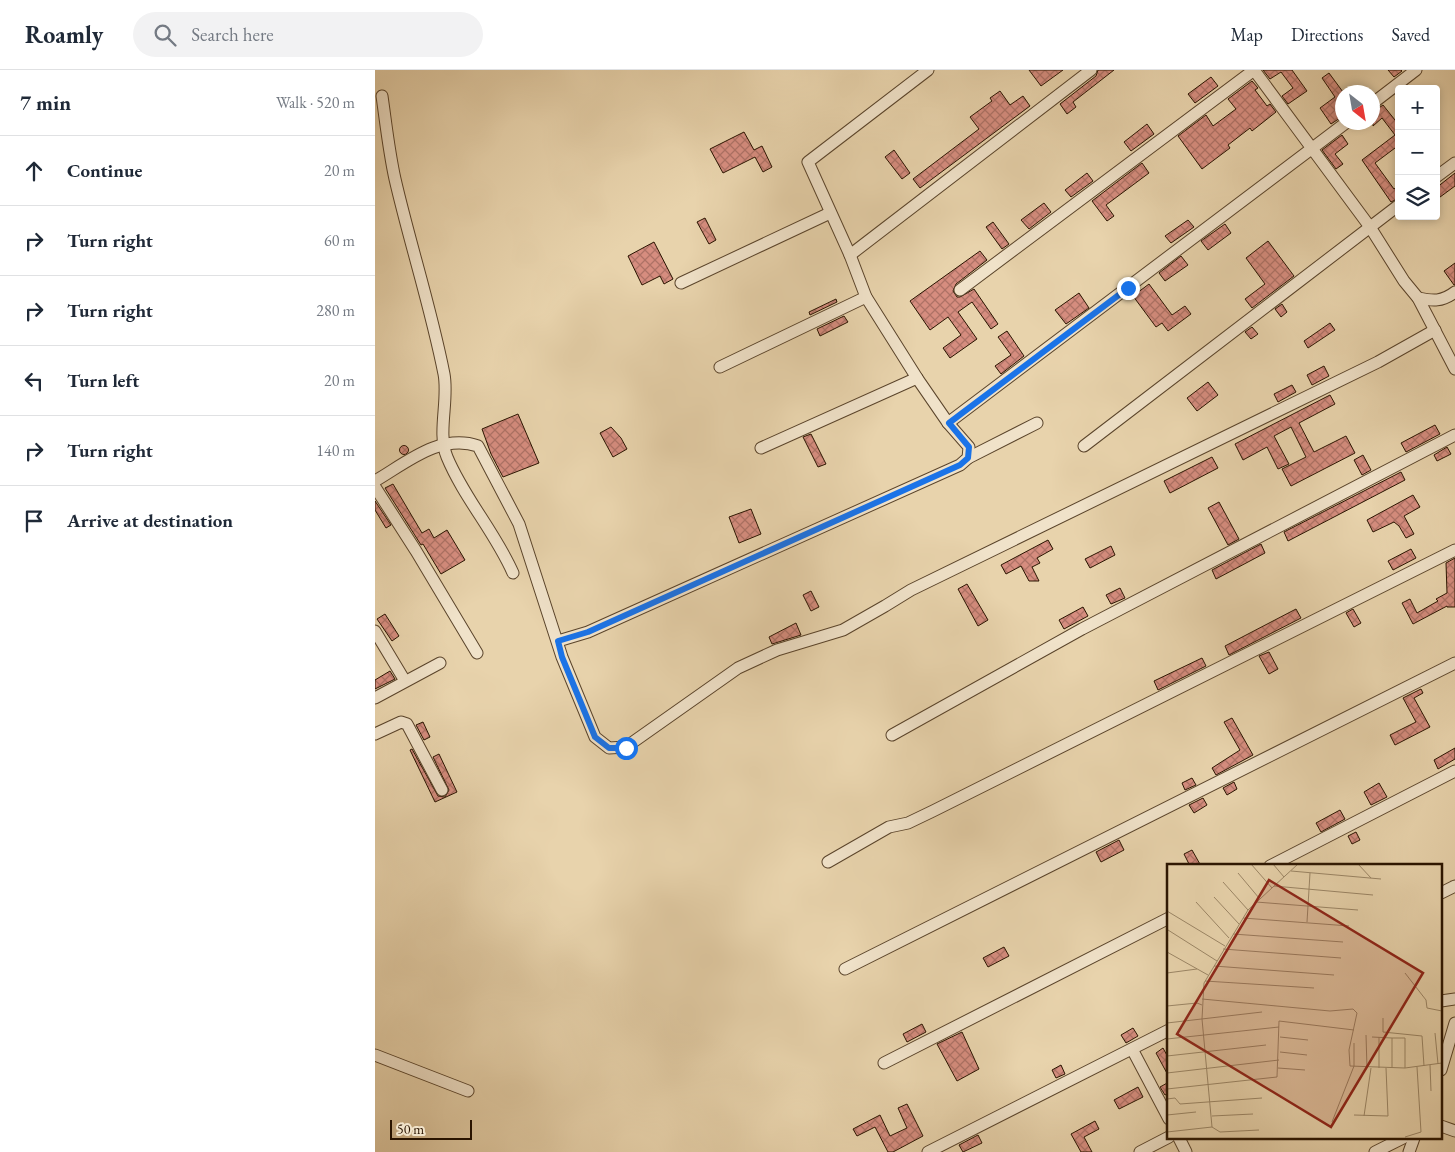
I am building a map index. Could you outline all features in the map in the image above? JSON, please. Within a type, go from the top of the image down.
[{"type":"street","points":[[928,70],[808,162],[866,297],[917,378],[949,423],[969,447],[968,458]]},
{"type":"street","points":[[849,255],[1091,70]]},
{"type":"street","points":[[960,290],[1254,70],[1370,227],[1417,298],[1455,369]]},
{"type":"street","points":[[1380,98],[1416,70]]},
{"type":"street","points":[[382,96],[394,178],[431,314],[445,377],[444,444],[447,456],[464,488],[505,555],[513,573]]},
{"type":"street","points":[[949,423],[1337,130]]},
{"type":"street","points":[[1439,175],[1455,163]]},
{"type":"street","points":[[1084,446],[1395,208]]},
{"type":"street","points":[[681,283],[830,213]]},
{"type":"street","points":[[1417,298],[1434,302],[1443,300],[1455,292]]},
{"type":"street","points":[[720,367],[866,297]]},
{"type":"street","points":[[375,482],[428,450],[444,444],[465,442],[477,446],[519,524],[562,657],[595,737],[609,748],[626,748],[738,668],[777,650],[843,630],[911,590],[1378,362],[1435,330]]},
{"type":"street","points":[[761,448],[917,378]]},
{"type":"street","points":[[558,641],[588,632],[960,465],[968,458],[1037,423]]},
{"type":"street","points":[[892,735],[1082,629],[1455,435]]},
{"type":"street","points":[[375,487],[416,551],[477,654]]},
{"type":"street","points":[[828,862],[889,827],[908,823],[1455,550]]},
{"type":"street","points":[[375,631],[405,681]]},
{"type":"street","points":[[375,698],[440,663]]},
{"type":"street","points":[[845,969],[1455,663]]},
{"type":"street","points":[[375,734],[401,722],[407,724],[442,790]]},
{"type":"street","points":[[1274,864],[1455,772]]},
{"type":"street","points":[[1443,892],[1455,886]]},
{"type":"street","points":[[884,1063],[1167,919]]},
{"type":"street","points":[[1443,1064],[1455,1026]]},
{"type":"street","points":[[928,1152],[1167,1031]]},
{"type":"street","points":[[1132,1049],[1167,1114]]},
{"type":"street","points":[[375,1055],[468,1091]]},
{"type":"street","points":[[1443,1127],[1455,1131]]},
{"type":"street","points":[[1140,1152],[1167,1138]]},
{"type":"street","points":[[1180,1140],[1186,1152]]},
{"type":"street","points":[[1375,1152],[1399,1140]]},
{"type":"street","points":[[1409,1152],[1413,1140]]},
{"type":"building","points":[[1029,70],[1063,70],[1041,86]]},
{"type":"building","points":[[1098,70],[1114,70],[1073,102],[1076,107],[1067,114],[1060,104],[1096,76]]},
{"type":"building","points":[[1263,70],[1292,70],[1307,91],[1288,104],[1282,96],[1293,88],[1281,72],[1270,79]]},
{"type":"building","points":[[1388,70],[1401,70],[1402,71],[1394,77]]},
{"type":"building","points":[[1329,73],[1338,85],[1335,85],[1335,97],[1322,78]]},
{"type":"building","points":[[1211,77],[1218,86],[1195,103],[1188,94]]},
{"type":"building","points":[[1252,81],[1258,88],[1255,90],[1267,106],[1270,104],[1276,112],[1252,131],[1250,128],[1228,145],[1230,148],[1202,169],[1178,136],[1206,115],[1213,126],[1236,109],[1228,99]]},
{"type":"building","points":[[1000,91],[1010,105],[1023,96],[1030,106],[920,188],[913,179],[979,129],[970,117],[992,101],[990,98]]},
{"type":"building","points":[[1335,97],[1335,121],[1331,124],[1320,108]]},
{"type":"building","points":[[1383,105],[1395,120],[1395,135],[1382,118],[1380,120],[1380,107]]},
{"type":"building","points":[[1147,124],[1154,134],[1131,151],[1124,142]]},
{"type":"building","points":[[744,132],[754,150],[762,146],[772,167],[763,172],[755,157],[723,173],[710,149]]},
{"type":"building","points":[[1342,135],[1348,144],[1335,154],[1343,164],[1336,169],[1322,150]]},
{"type":"building","points":[[1395,135],[1395,148],[1375,163],[1395,188],[1395,200],[1391,202],[1362,160]]},
{"type":"building","points":[[894,150],[910,173],[902,179],[885,157]]},
{"type":"building","points":[[1142,163],[1149,173],[1106,205],[1114,216],[1107,221],[1092,201]]},
{"type":"building","points":[[1087,173],[1093,181],[1071,197],[1065,190]]},
{"type":"building","points":[[1455,173],[1455,186],[1440,197],[1440,185]]},
{"type":"building","points":[[1044,203],[1051,212],[1029,229],[1021,220]]},
{"type":"building","points":[[705,218],[716,240],[709,244],[697,222]]},
{"type":"building","points":[[1188,220],[1194,227],[1171,243],[1165,236]]},
{"type":"building","points":[[993,222],[1009,244],[1002,249],[986,227]]},
{"type":"building","points":[[1225,224],[1231,233],[1208,250],[1201,241]]},
{"type":"building","points":[[1268,241],[1294,276],[1252,308],[1245,299],[1265,284],[1246,258]]},
{"type":"building","points":[[654,242],[673,279],[664,284],[660,276],[642,285],[628,256]]},
{"type":"building","points":[[980,251],[987,260],[956,284],[953,291],[957,297],[960,297],[974,289],[998,324],[991,329],[972,302],[958,312],[977,339],[950,358],[943,348],[961,335],[948,317],[930,330],[910,301]]},
{"type":"building","points":[[1181,256],[1188,265],[1165,281],[1159,273]]},
{"type":"building","points":[[1455,263],[1455,285],[1454,285],[1444,271]]},
{"type":"building","points":[[1149,284],[1172,315],[1185,306],[1191,314],[1168,331],[1162,323],[1156,327],[1133,296]]},
{"type":"building","points":[[1079,293],[1089,308],[1066,324],[1055,310]]},
{"type":"building","points":[[836,299],[837,302],[810,315],[809,312]]},
{"type":"building","points":[[1282,304],[1287,312],[1281,317],[1275,309]]},
{"type":"building","points":[[844,316],[848,322],[820,336],[817,329]]},
{"type":"building","points":[[1330,323],[1335,330],[1308,348],[1304,341]]},
{"type":"building","points":[[1252,327],[1258,334],[1251,339],[1245,332]]},
{"type":"building","points":[[1007,331],[1024,356],[1001,374],[995,366],[1011,355],[998,337]]},
{"type":"building","points":[[1324,366],[1329,376],[1312,385],[1307,375]]},
{"type":"building","points":[[1208,382],[1218,395],[1197,411],[1187,398]]},
{"type":"building","points":[[1292,385],[1296,392],[1278,402],[1274,394]]},
{"type":"building","points":[[1330,395],[1335,404],[1299,423],[1314,452],[1346,436],[1355,453],[1291,486],[1282,469],[1306,457],[1291,427],[1274,436],[1289,464],[1278,469],[1267,447],[1243,460],[1235,444]]},
{"type":"building","points":[[518,414],[539,463],[503,477],[491,454],[482,429]]},
{"type":"building","points":[[1435,425],[1440,434],[1406,452],[1401,443]]},
{"type":"building","points":[[611,427],[621,438],[627,449],[613,457],[600,433]]},
{"type":"building","points":[[811,434],[826,464],[818,467],[803,437]]},
{"type":"building","points":[[404,445],[409,450],[404,455],[399,450]]},
{"type":"building","points":[[1447,447],[1451,454],[1437,461],[1434,455]]},
{"type":"building","points":[[1363,455],[1371,470],[1362,475],[1354,460]]},
{"type":"building","points":[[1212,457],[1218,468],[1170,493],[1164,481]]},
{"type":"building","points":[[1401,472],[1405,480],[1288,541],[1284,532]]},
{"type":"building","points":[[393,484],[422,533],[429,529],[434,538],[447,530],[465,560],[441,574],[385,488]]},
{"type":"building","points":[[1413,495],[1420,507],[1404,516],[1414,534],[1406,538],[1399,526],[1394,522],[1373,532],[1367,520]]},
{"type":"building","points":[[375,501],[391,525],[386,528],[375,510]]},
{"type":"building","points":[[1219,502],[1239,539],[1228,545],[1208,508]]},
{"type":"building","points":[[751,509],[761,534],[739,543],[729,517]]},
{"type":"building","points":[[1048,540],[1053,549],[1037,558],[1040,563],[1032,567],[1039,581],[1029,581],[1021,566],[1006,574],[1001,565]]},
{"type":"building","points":[[1261,544],[1265,553],[1216,579],[1212,570]]},
{"type":"building","points":[[1111,546],[1115,555],[1090,568],[1085,559]]},
{"type":"building","points":[[1411,549],[1416,558],[1393,570],[1388,561]]},
{"type":"building","points":[[1455,558],[1455,607],[1447,606],[1413,624],[1402,603],[1410,599],[1417,613],[1438,601],[1436,599],[1447,593],[1446,563]]},
{"type":"building","points":[[967,584],[988,620],[978,626],[958,589]]},
{"type":"building","points":[[1120,588],[1125,598],[1111,604],[1106,595]]},
{"type":"building","points":[[811,591],[819,607],[811,611],[803,595]]},
{"type":"building","points":[[1083,607],[1088,616],[1064,629],[1059,620]]},
{"type":"building","points":[[1296,609],[1301,618],[1229,655],[1225,646]]},
{"type":"building","points":[[1353,609],[1361,623],[1354,627],[1346,613]]},
{"type":"building","points":[[385,614],[399,636],[392,641],[377,619]]},
{"type":"building","points":[[796,623],[801,635],[772,644],[769,637]]},
{"type":"building","points":[[1269,652],[1278,669],[1269,674],[1259,656]]},
{"type":"building","points":[[1202,658],[1206,666],[1158,690],[1154,681]]},
{"type":"building","points":[[390,671],[395,679],[375,689],[375,680]]},
{"type":"building","points":[[1421,689],[1423,693],[1414,698],[1430,727],[1395,745],[1390,735],[1416,722],[1403,698]]},
{"type":"building","points":[[1232,718],[1253,755],[1216,775],[1212,768],[1240,750],[1224,722]]},
{"type":"building","points":[[423,722],[430,737],[424,740],[416,725]]},
{"type":"building","points":[[1455,748],[1455,759],[1438,769],[1434,760]]},
{"type":"building","points":[[412,749],[438,796],[445,797],[449,790],[433,757],[439,754],[457,792],[435,802],[410,750]]},
{"type":"building","points":[[1192,778],[1196,785],[1185,790],[1182,783]]},
{"type":"building","points":[[1234,782],[1237,789],[1227,795],[1223,788]]},
{"type":"building","points":[[1379,783],[1387,797],[1371,805],[1364,792]]},
{"type":"building","points":[[1203,798],[1207,805],[1194,813],[1189,805]]},
{"type":"building","points":[[1340,810],[1345,819],[1321,832],[1316,823]]},
{"type":"building","points":[[1356,832],[1360,840],[1352,844],[1348,836]]},
{"type":"building","points":[[1119,840],[1124,850],[1101,862],[1096,852]]},
{"type":"building","points":[[1192,850],[1200,864],[1189,864],[1184,854]]},
{"type":"building","points":[[1004,947],[1009,956],[988,967],[983,958]]},
{"type":"building","points":[[922,1024],[926,1032],[907,1042],[903,1034]]},
{"type":"building","points":[[1133,1028],[1138,1036],[1126,1043],[1121,1035]]},
{"type":"building","points":[[962,1032],[979,1069],[957,1081],[937,1044]]},
{"type":"building","points":[[1163,1048],[1167,1055],[1167,1073],[1156,1053]]},
{"type":"building","points":[[1061,1065],[1065,1074],[1056,1078],[1052,1070]]},
{"type":"building","points":[[1167,1083],[1167,1094],[1165,1095],[1160,1087]]},
{"type":"building","points":[[1138,1087],[1143,1097],[1119,1109],[1114,1100]]},
{"type":"building","points":[[907,1104],[923,1136],[893,1152],[888,1152],[875,1127],[857,1136],[853,1129],[880,1115],[890,1136],[907,1128],[898,1108]]},
{"type":"building","points":[[1095,1121],[1099,1129],[1084,1137],[1092,1152],[1081,1152],[1071,1134]]},
{"type":"building","points":[[978,1135],[982,1143],[963,1152],[959,1145]]},
{"type":"route","points":[[626,748],[609,748],[595,737],[562,657],[558,641],[588,632],[960,465],[968,458],[969,447],[949,423],[1128,288]]}]
